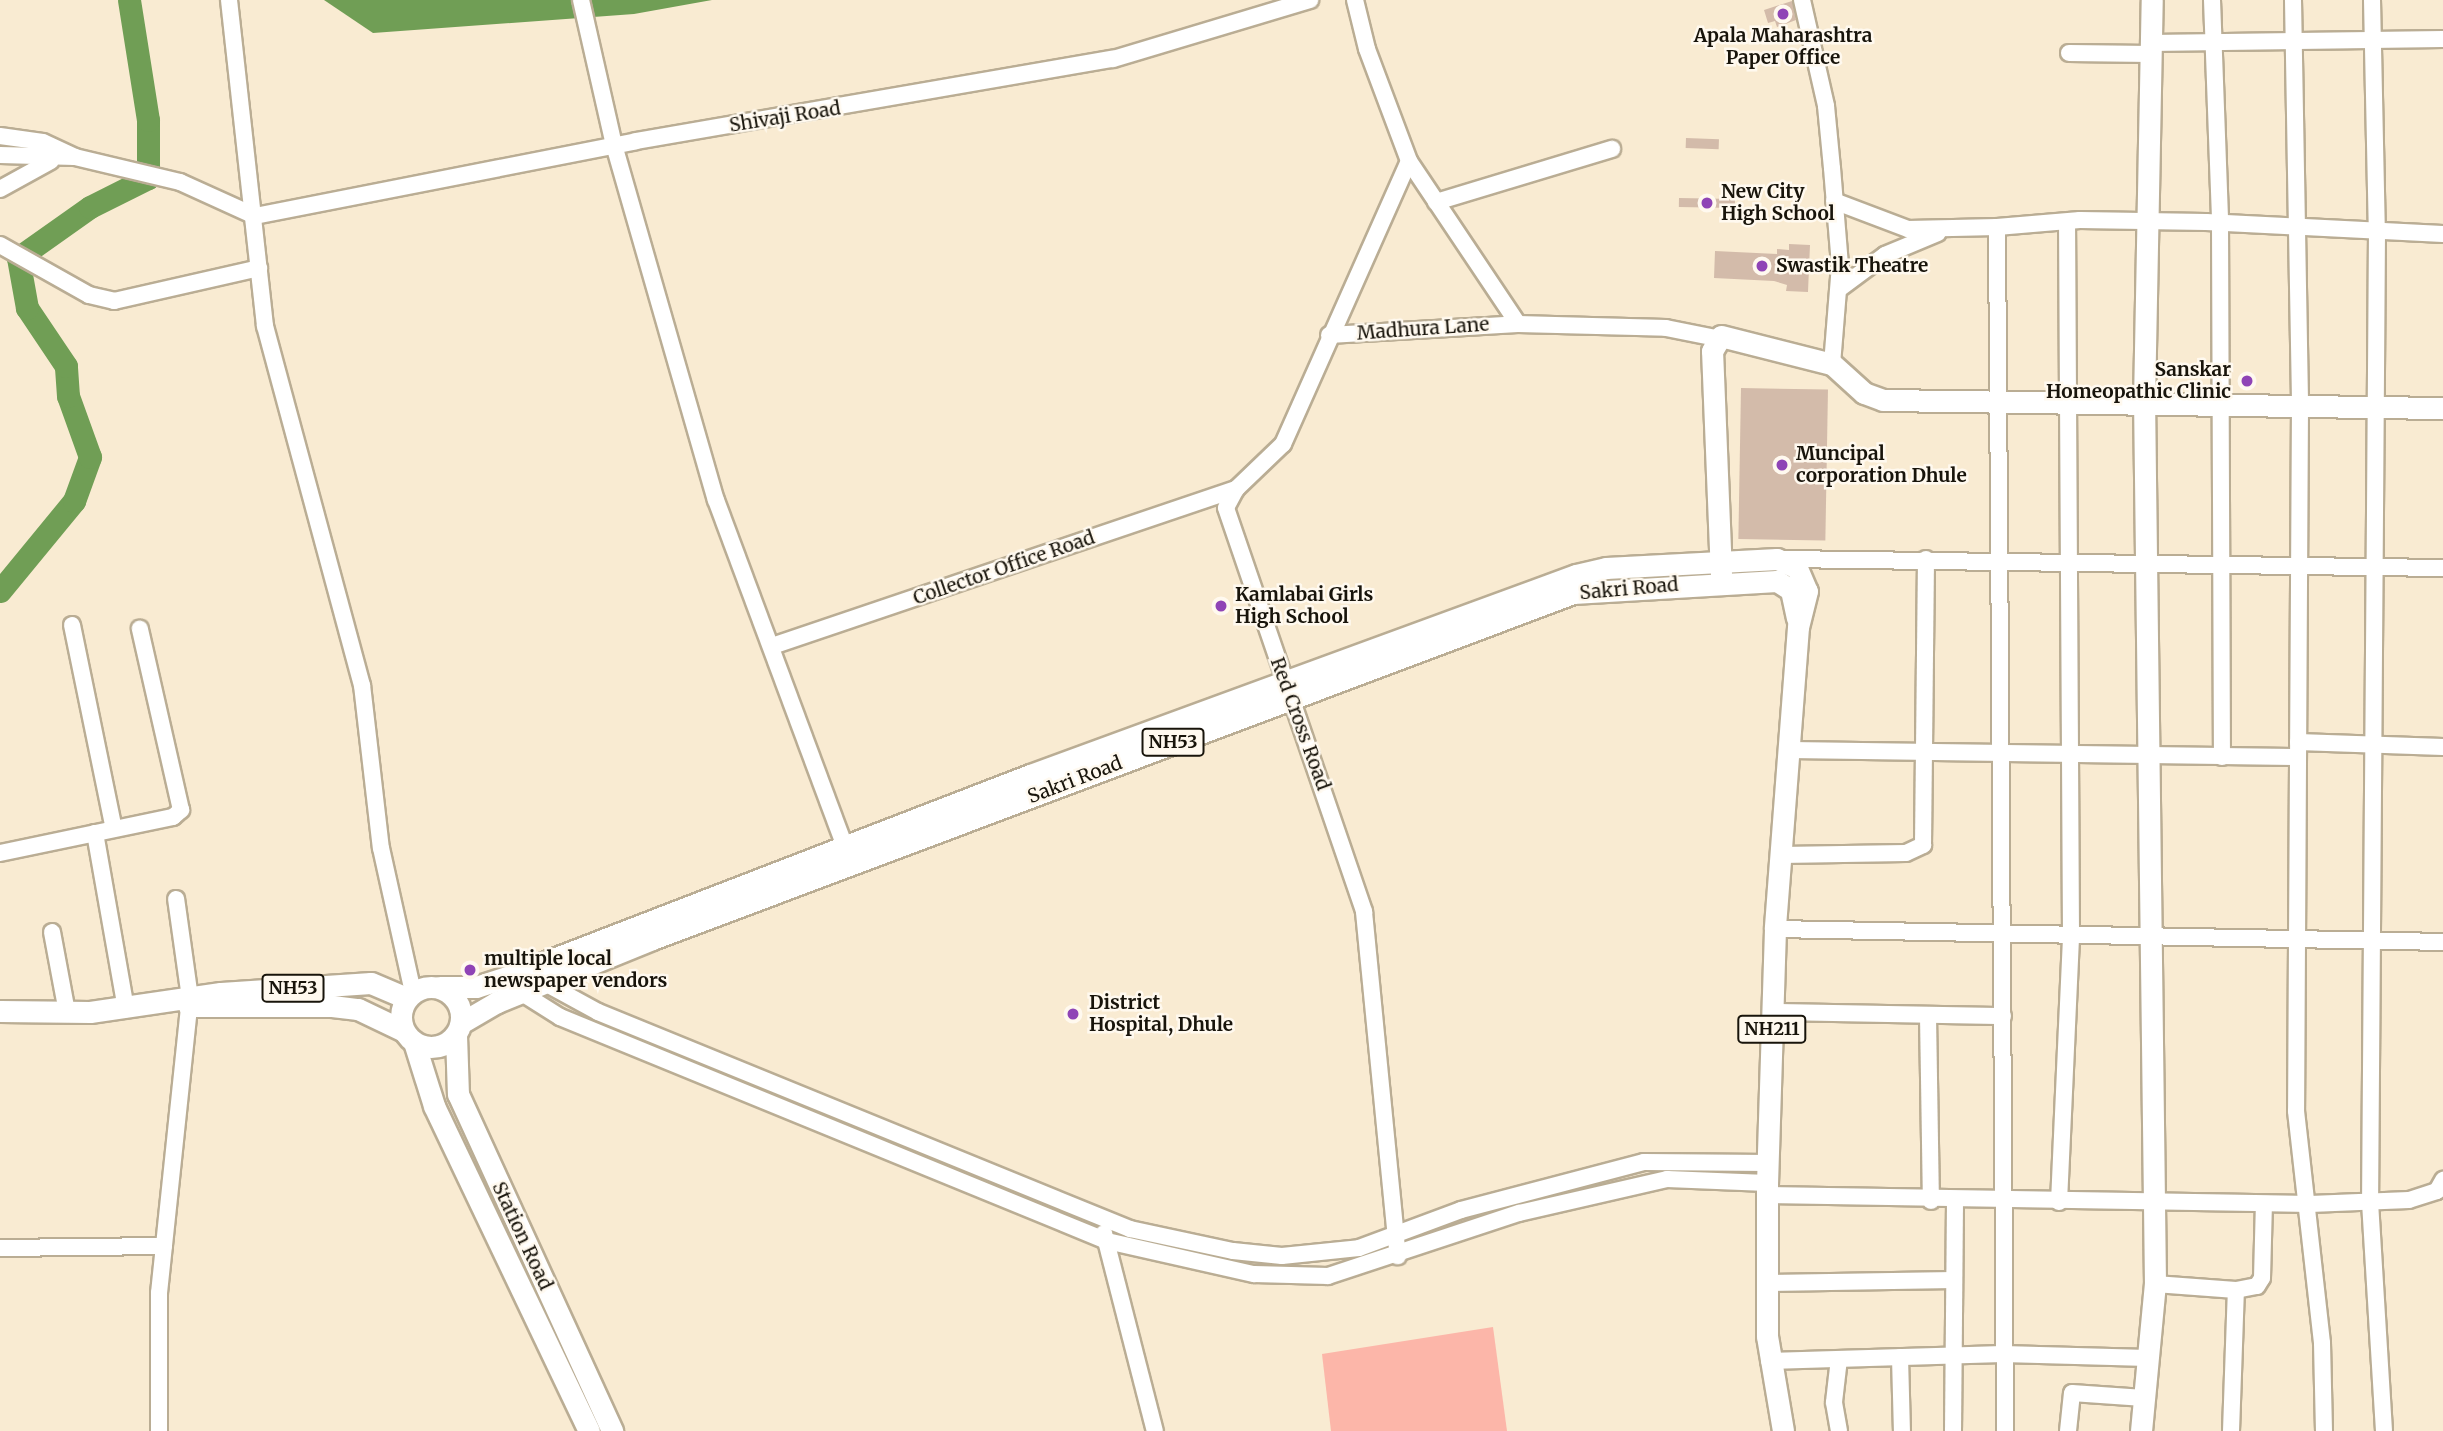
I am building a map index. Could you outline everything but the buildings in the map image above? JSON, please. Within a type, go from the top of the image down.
[{"type":"main road","points":[[2141,1431],[2155,1284],[2147,936],[2152,933],[2150,561],[2144,402],[2152,0]]},
{"type":"main road","points":[[1722,582],[1716,338],[1832,364],[1864,393],[1883,400],[2443,408]]},
{"type":"main road","points":[[848,855],[522,993],[458,1029],[436,1046],[409,1036],[401,1012],[410,995],[440,988],[476,987],[848,855],[1287,690],[1576,575],[1720,560],[1777,559],[1803,575],[1807,591],[1798,627]]},
{"type":"main road","name":"Sakri Road","points":[[1287,690],[1573,593],[1722,582]]},
{"type":"main road","name":"NH211","points":[[1722,582],[1786,584],[1798,627],[1775,929],[1768,1181],[1769,1361],[1783,1431]]},
{"type":"main road","name":"NH53","points":[[185,1002],[371,983],[410,995]]},
{"type":"main road","points":[[440,988],[458,1001],[458,1029]]},
{"type":"main road","points":[[0,1011],[67,1012],[185,1002]]},
{"type":"main road","name":"NH53","points":[[185,1002],[358,1009],[409,1036]]},
{"type":"main road","name":"Station Road","points":[[458,1029],[458,1094],[612,1431]]},
{"type":"main road","name":"Station Road","points":[[409,1036],[434,1105],[589,1431]]},
{"type":"street","points":[[229,0],[259,268],[274,364],[362,685],[381,848],[410,995]]},
{"type":"street","points":[[581,0],[614,145],[716,500],[848,855]]},
{"type":"street","name":"Shivaji Road","points":[[255,216],[614,145],[1114,59],[1310,0]]},
{"type":"street","points":[[1355,0],[1367,49],[1409,161],[1518,324]]},
{"type":"street","points":[[1802,0],[1826,106],[1834,201],[1839,289],[1832,364]]},
{"type":"street","points":[[2212,0],[2223,404],[2222,757]]},
{"type":"street","points":[[2293,0],[2300,405],[2297,750],[2301,939],[2296,1111],[2310,1204],[2324,1431]]},
{"type":"street","points":[[2372,0],[2377,232],[2373,407],[2370,1202],[2384,1431]]},
{"type":"street","points":[[2069,53],[2214,44],[2443,39]]},
{"type":"street","points":[[0,136],[43,142],[75,157],[180,182],[255,216]]},
{"type":"street","points":[[1436,202],[1612,149]]},
{"type":"street","points":[[0,155],[54,160],[75,157]]},
{"type":"street","points":[[0,189],[54,160]]},
{"type":"street","points":[[1236,489],[1283,444],[1329,335],[1409,161]]},
{"type":"street","points":[[1834,201],[1879,222],[1944,231],[2067,222],[2220,223],[2443,234]]},
{"type":"street","points":[[2059,1202],[2071,934],[2067,222]]},
{"type":"street","points":[[1997,227],[2005,1431]]},
{"type":"street","points":[[1839,289],[1885,255],[1944,231]]},
{"type":"street","points":[[0,245],[89,295],[114,301],[147,298],[259,268]]},
{"type":"street","name":"Madhura Lane","points":[[1329,335],[1518,324],[1666,328],[1716,338]]},
{"type":"street","name":"Collector Office Road","points":[[772,646],[1236,489]]},
{"type":"street","name":"Red Cross Road","points":[[1236,489],[1227,514],[1364,912],[1398,1256]]},
{"type":"street","points":[[1777,559],[2150,561],[2443,568]]},
{"type":"street","points":[[1781,855],[1920,850],[1925,838],[1926,559]]},
{"type":"street","points":[[72,625],[114,829]]},
{"type":"street","points":[[0,853],[173,817],[181,810],[140,629]]},
{"type":"street","points":[[1790,750],[2002,751],[2222,757],[2372,745],[2443,747]]},
{"type":"street","points":[[95,833],[126,1009]]},
{"type":"street","points":[[159,1431],[164,1246],[185,1002],[176,898]]},
{"type":"street","points":[[1775,929],[2443,942]]},
{"type":"street","points":[[52,932],[67,1012]]},
{"type":"street","points":[[545,983],[598,1012],[919,1140],[1100,1217],[1167,1240],[1282,1256],[1359,1248],[1461,1210],[1644,1162],[1768,1181],[1955,1202],[2310,1204],[2409,1200],[2441,1190]]},
{"type":"street","points":[[522,993],[560,1017],[909,1161],[1107,1241],[1189,1263],[1293,1278],[1328,1276],[1398,1256],[1519,1213],[1667,1179],[1768,1181]]},
{"type":"street","points":[[1773,1012],[2003,1016]]},
{"type":"street","points":[[1928,1015],[1930,1201]]},
{"type":"street","points":[[909,1161],[919,1140]]},
{"type":"street","points":[[1953,1431],[1955,1202]]},
{"type":"street","points":[[2155,1284],[2250,1290],[2262,1278],[2264,1204]]},
{"type":"street","points":[[1100,1217],[1155,1431]]},
{"type":"street","points":[[0,1248],[164,1246]]},
{"type":"street","points":[[1769,1283],[1954,1280]]},
{"type":"street","points":[[2231,1431],[2236,1290]]},
{"type":"street","points":[[1769,1361],[2003,1354],[2148,1358]]},
{"type":"street","points":[[1900,1357],[1902,1431]]},
{"type":"street","points":[[1839,1359],[1834,1402],[1839,1431]]},
{"type":"street","points":[[2068,1431],[2071,1393],[2144,1398]]},
{"type":"shaded area","points":[[324,0],[712,0],[634,14],[373,33]]},
{"type":"shaded area","points":[[1493,1327],[1507,1431],[1331,1431],[1322,1354]]},
{"type":"waterway","points":[[0,591],[74,501],[90,457],[68,396],[66,366],[27,308],[18,258],[90,207],[148,178],[148,120],[129,0]]},
{"type":"place","name":"Apala Maharashtra Paper Office","points":[[1783,14]]},
{"type":"place","name":"New City High School","points":[[1707,203]]},
{"type":"place","name":"Swastik Theatre","points":[[1762,266]]},
{"type":"place","name":"Sanskar Homeopathic Clinic","points":[[2247,381]]},
{"type":"place","name":"Muncipal corporation Dhule","points":[[1782,465]]},
{"type":"place","name":"Kamlabai Girls High School","points":[[1221,606]]},
{"type":"place","name":"multiple local newspaper vendors","points":[[470,970]]},
{"type":"place","name":"District Hospital, Dhule","points":[[1073,1014]]}]
